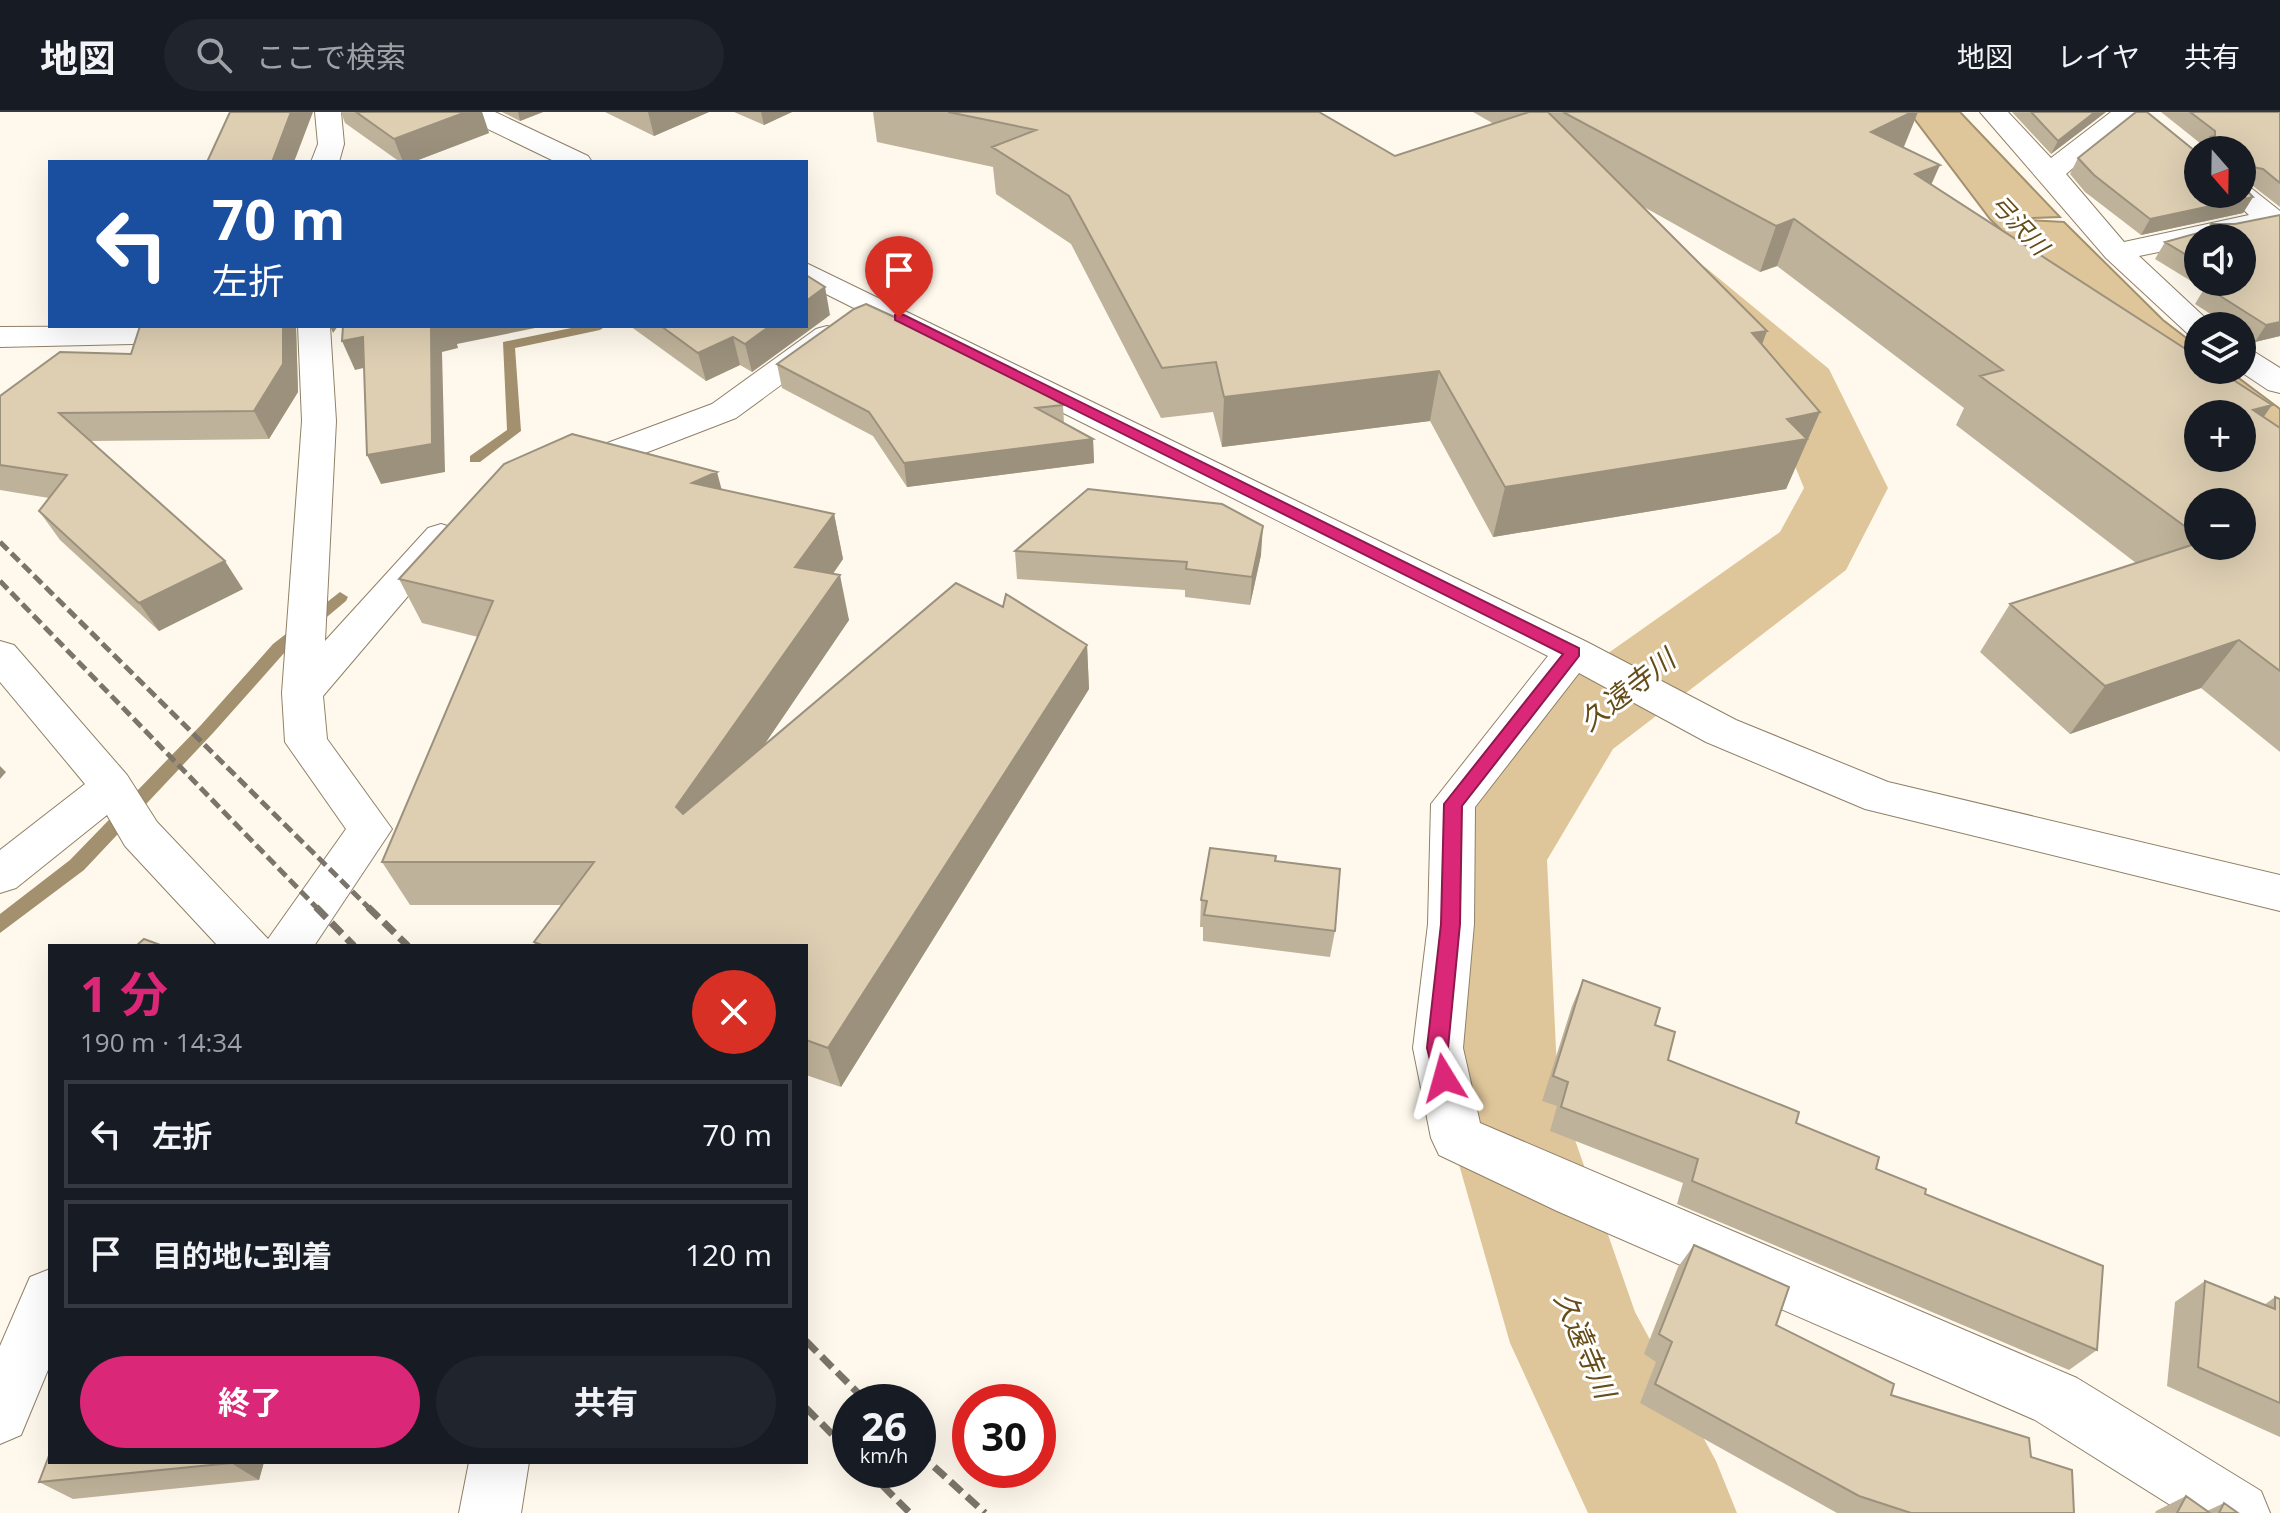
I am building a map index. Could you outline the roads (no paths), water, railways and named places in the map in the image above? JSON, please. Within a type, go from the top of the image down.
[{"type":"street","points":[[326,160],[331,144],[328,112]]},
{"type":"street","points":[[474,112],[574,160]]},
{"type":"street","points":[[1993,112],[2117,252],[2184,313]]},
{"type":"street","points":[[2050,173],[2139,115]]},
{"type":"street","points":[[2117,252],[2272,219],[2256,206]]},
{"type":"street","points":[[808,273],[1573,652],[1721,731],[1880,797],[2280,893]]},
{"type":"street","points":[[539,482],[724,411],[871,304]]},
{"type":"street","points":[[0,337],[132,334],[168,328]]},
{"type":"street","points":[[289,944],[370,829],[306,742],[302,693],[319,421],[314,328]]},
{"type":"street","points":[[2256,367],[2280,383]]},
{"type":"street","points":[[302,693],[419,558],[468,509]]},
{"type":"street","points":[[1573,652],[1453,804],[1451,924],[1438,1048],[1457,1138],[1576,1193],[2056,1399],[2239,1513]]},
{"type":"street","points":[[0,655],[112,787],[141,834],[246,944]]},
{"type":"street","points":[[0,875],[112,787]]},
{"type":"street","points":[[0,1414],[48,1302]]},
{"type":"street","points":[[490,1513],[499,1464]]},
{"type":"water","name":"弓沢川","points":[[1909,112],[1960,112],[2060,217],[2010,219],[2064,222],[2163,320],[2184,336],[2184,384],[2247,384],[2280,409],[2280,465],[2256,433],[2256,400],[2209,400],[2155,377],[1990,219]]},
{"type":"waterway","name":"久遠寺川","points":[[1664,1513],[1578,1343],[1498,1091],[1494,857],[1578,724],[1815,550],[1846,488],[1801,386],[1680,282]]},
{"type":"waterway","points":[[475,459],[514,431],[508,345],[590,328]]},
{"type":"waterway","points":[[0,925],[77,865],[207,729],[279,648],[340,597]]},
{"type":"railway","points":[[0,542],[370,909]]},
{"type":"railway","points":[[0,581],[318,909]]},
{"type":"railway","points":[[316,907],[352,944]]},
{"type":"railway","points":[[368,907],[406,944]]},
{"type":"railway","points":[[808,1343],[849,1384]]},
{"type":"railway","points":[[808,1410],[832,1434]]},
{"type":"railway","points":[[936,1468],[985,1513]]},
{"type":"railway","points":[[885,1488],[910,1513]]}]
